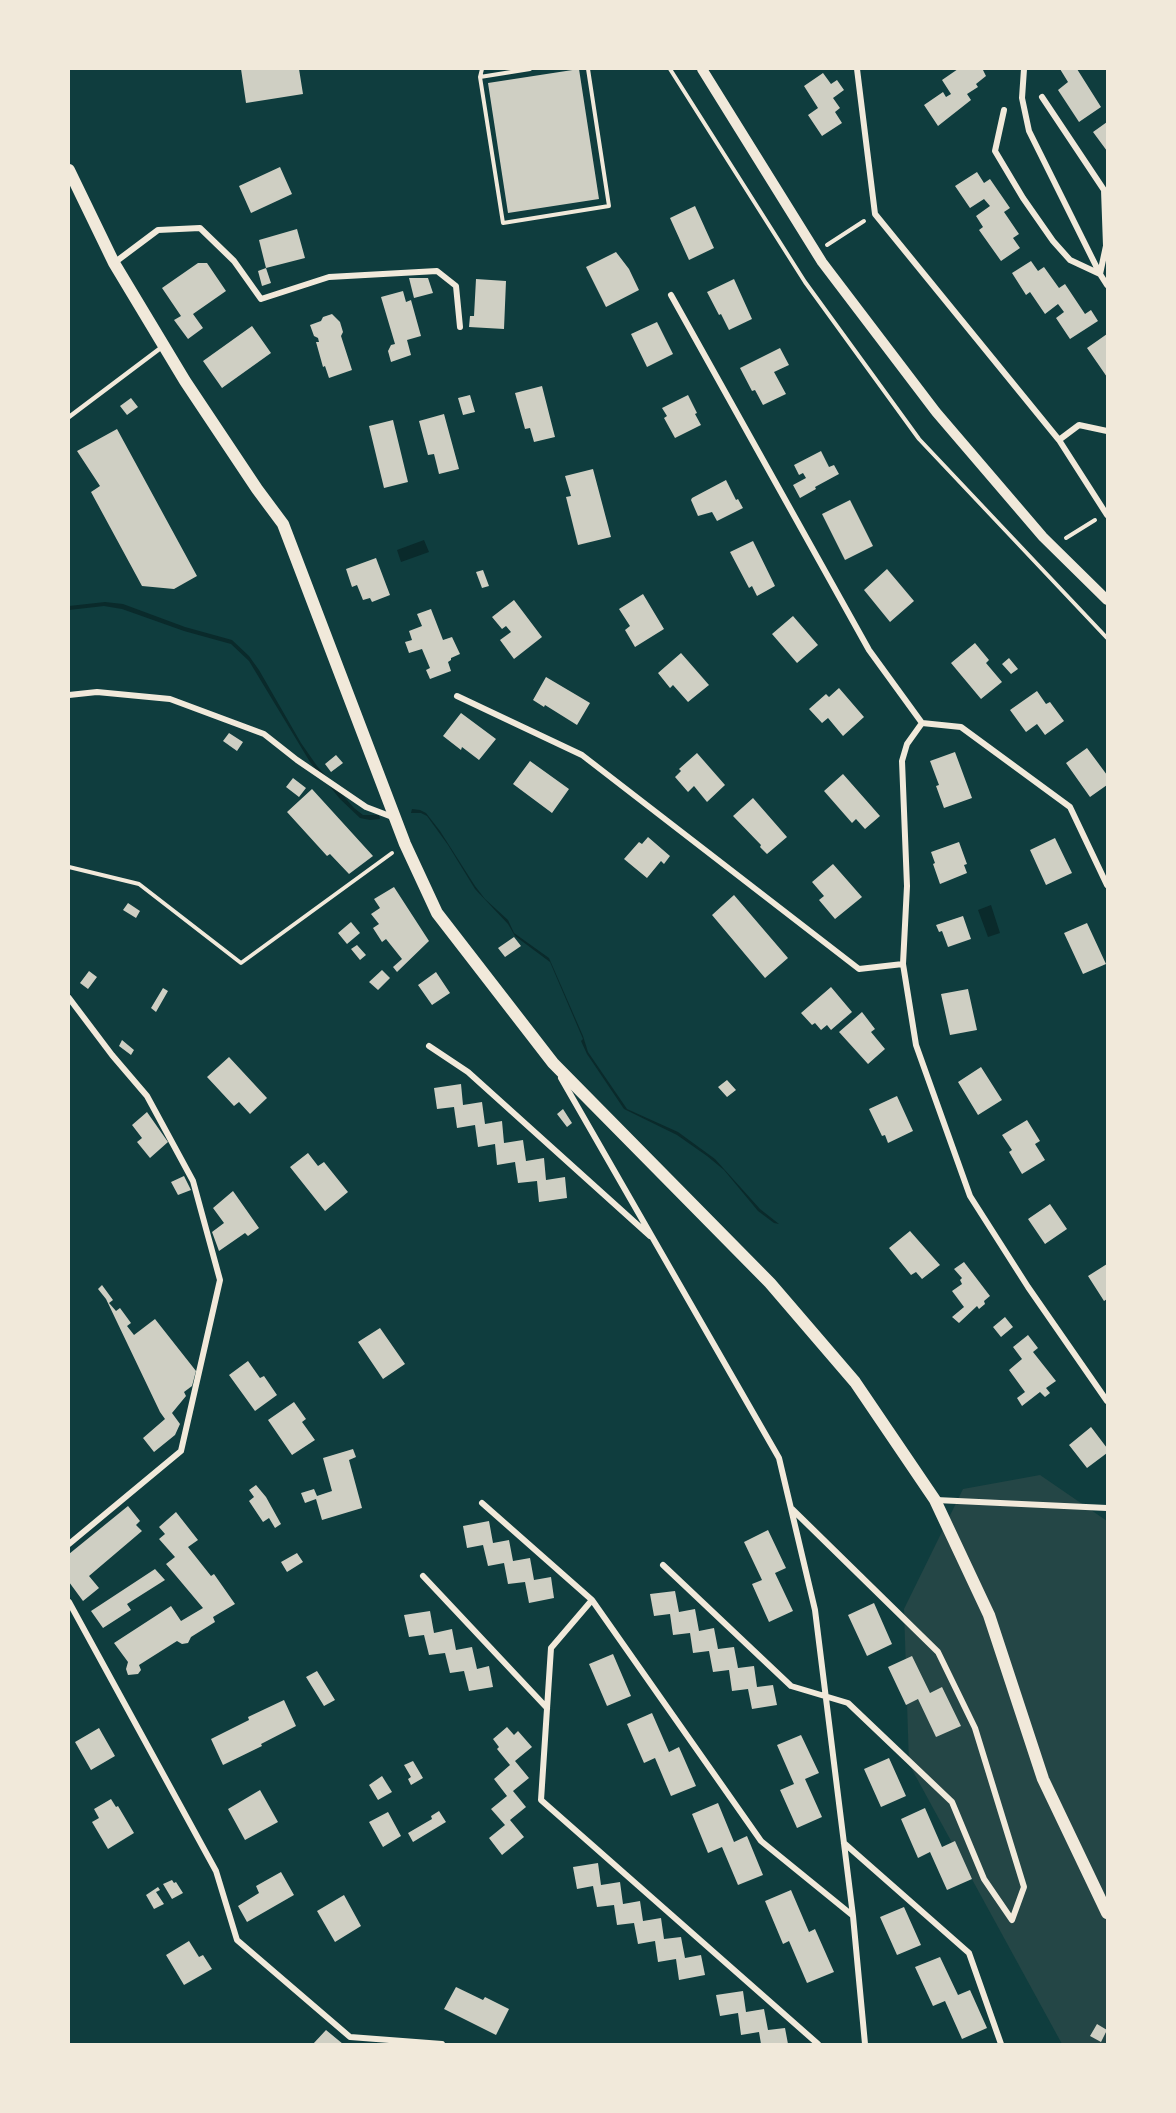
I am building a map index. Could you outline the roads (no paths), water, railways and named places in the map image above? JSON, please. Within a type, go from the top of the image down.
[{"type":"main road","points":[[69,170],[114,263],[191,390],[283,524],[405,844],[437,913],[553,1063],[770,1282],[855,1382],[935,1500],[989,1616],[1044,1779],[1107,1913]]},
{"type":"street","points":[[702,69],[816,252],[936,412],[1053,546],[1107,600]]},
{"type":"street","points":[[1024,69],[1022,98],[1029,131],[1107,285]]},
{"type":"street","points":[[859,70],[875,214],[1059,440],[1106,514]]},
{"type":"street","points":[[1042,97],[1104,190],[1106,246],[1100,274]]},
{"type":"street","points":[[1004,110],[995,151],[1023,198],[1053,241],[1071,260],[1100,274]]},
{"type":"street","points":[[114,263],[158,230],[200,228],[234,261],[261,299],[329,277],[437,271],[456,286],[460,327]]},
{"type":"street","points":[[671,296],[869,650],[922,723],[960,727],[1070,807],[1107,885]]},
{"type":"street","points":[[1059,440],[1079,424],[1107,431]]},
{"type":"street","points":[[69,695],[97,692],[170,699],[264,734],[297,760],[366,807],[396,818]]},
{"type":"street","points":[[457,696],[582,755],[859,969],[903,964]]},
{"type":"street","points":[[922,723],[908,744],[902,761],[907,886],[903,964],[916,1045],[970,1196],[1028,1287],[1107,1401]]},
{"type":"street","points":[[69,998],[112,1056],[147,1096],[193,1180],[220,1280],[181,1450],[69,1544]]},
{"type":"street","points":[[429,1046],[468,1072],[655,1241]]},
{"type":"street","points":[[553,1063],[779,1458],[815,1610],[853,1916],[865,2044]]},
{"type":"street","points":[[935,1500],[1107,1508]]},
{"type":"street","points":[[482,1503],[592,1600],[761,1841],[853,1916]]},
{"type":"street","points":[[663,1565],[790,1686],[848,1703],[952,1802],[984,1879],[1012,1920],[1024,1887],[975,1728],[938,1652],[791,1509]]},
{"type":"street","points":[[423,1576],[547,1708]]},
{"type":"street","points":[[592,1600],[551,1648],[541,1800],[819,2044]]},
{"type":"street","points":[[69,1602],[216,1871],[237,1940],[350,2037],[442,2044]]},
{"type":"street","points":[[69,1619],[77,1615]]},
{"type":"street","points":[[844,1843],[969,1953],[1001,2044]]},
{"type":"lane","points":[[69,417],[165,346]]}]
